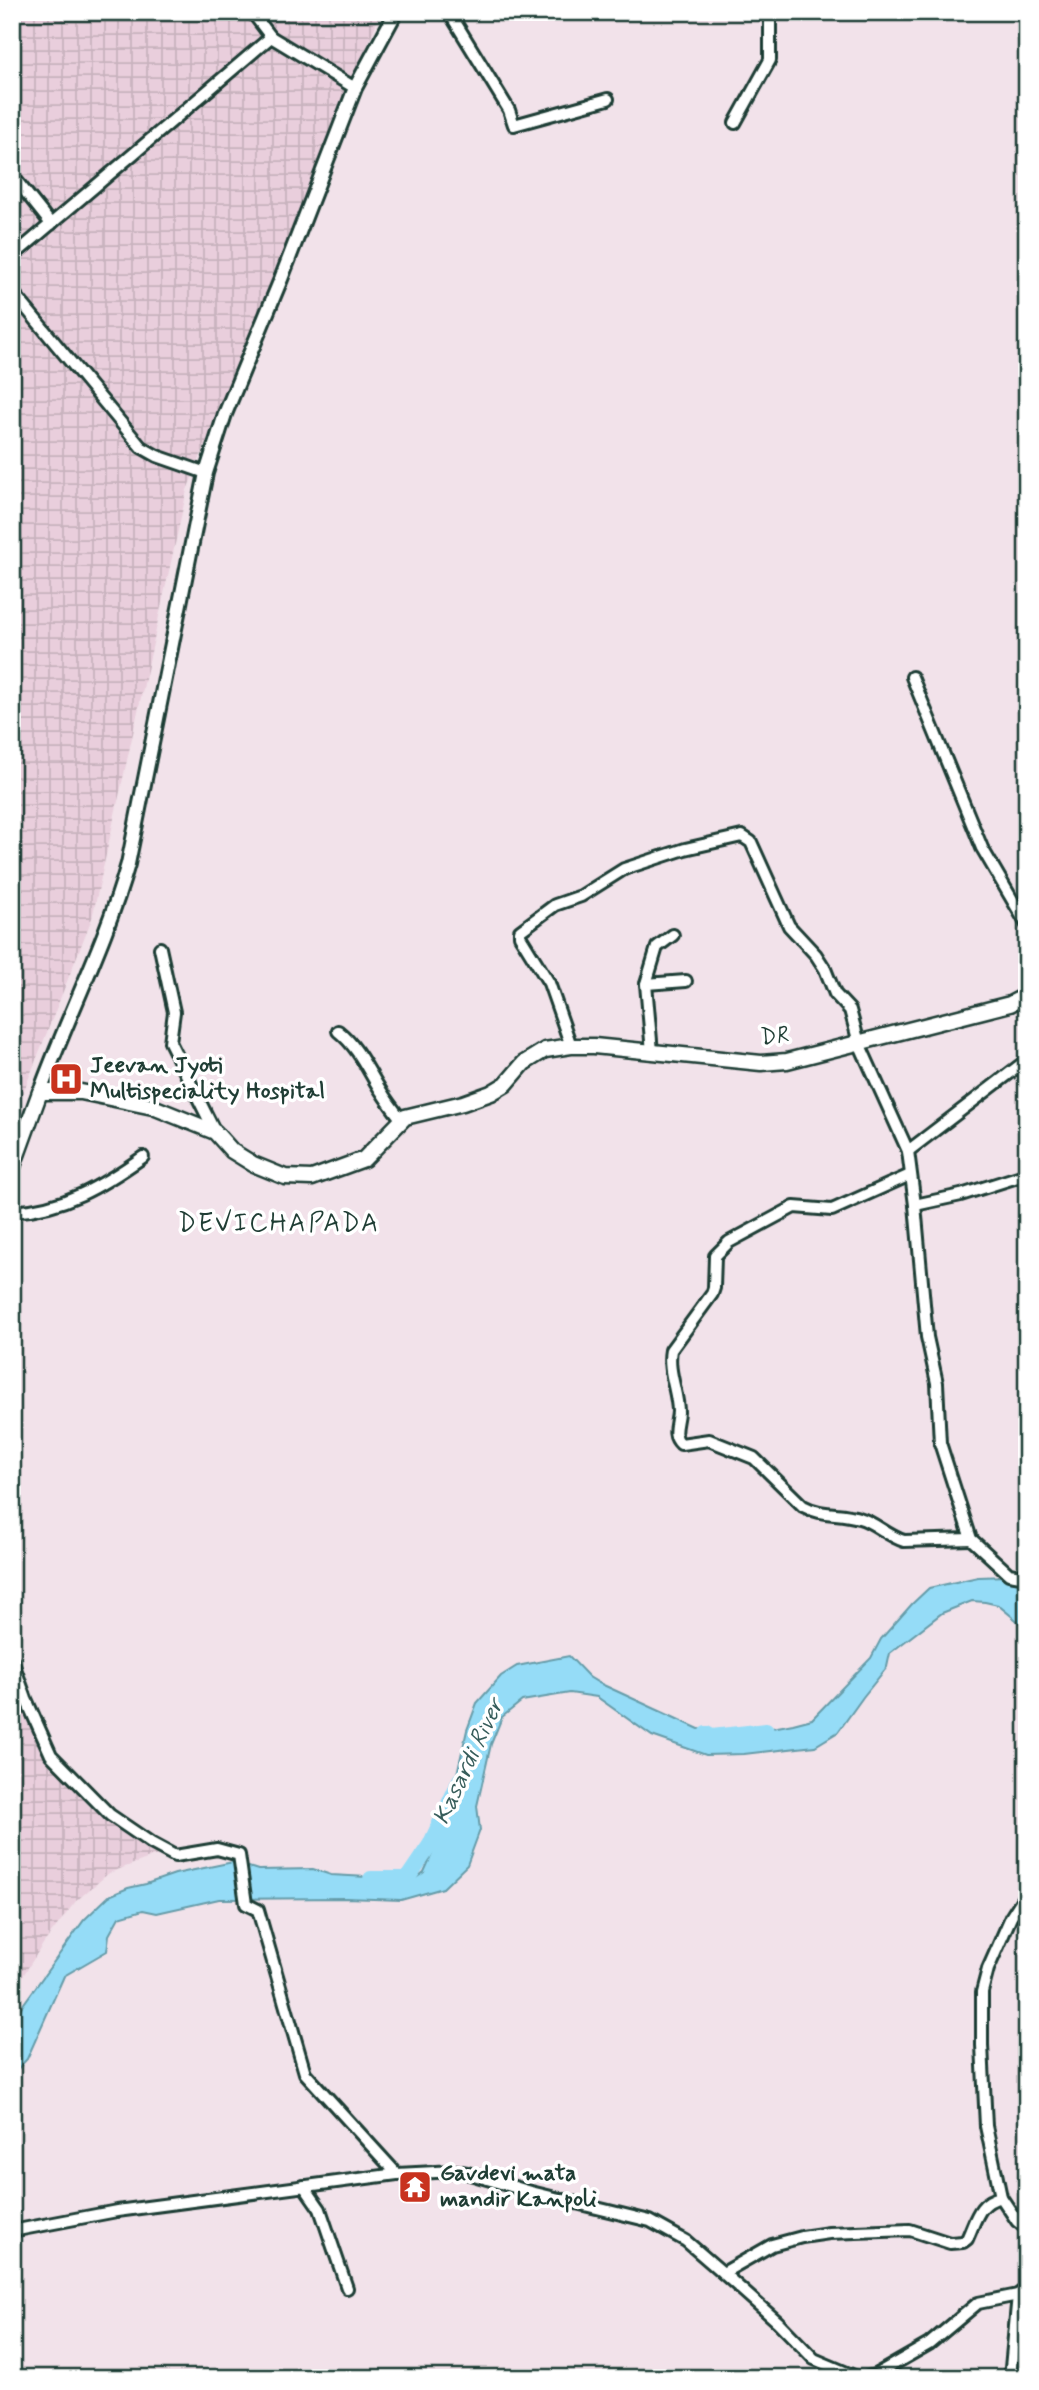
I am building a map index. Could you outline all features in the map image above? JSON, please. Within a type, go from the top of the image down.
[{"type":"main road","name":"DR","points":[[401,1119],[491,1093],[506,1084],[524,1063],[545,1050],[571,1046],[761,1063],[787,1062],[1010,1004],[1027,995]]},
{"type":"main road","points":[[12,1169],[40,1092],[81,1092],[153,1107],[215,1132],[232,1151],[253,1164],[285,1177],[313,1178],[364,1159],[401,1119]]},
{"type":"street","points":[[252,12],[271,37],[355,88]]},
{"type":"street","points":[[40,1092],[117,903],[128,864],[206,473],[225,414],[355,88],[396,12]]},
{"type":"street","points":[[449,12],[509,110],[514,125],[608,99]]},
{"type":"street","points":[[735,122],[770,60],[770,12]]},
{"type":"street","points":[[12,257],[271,37]]},
{"type":"street","points":[[12,175],[51,224]]},
{"type":"street","points":[[12,291],[141,447],[156,456],[206,473]]},
{"type":"street","points":[[912,677],[982,848],[1027,925]]},
{"type":"street","points":[[571,1046],[553,994],[520,936],[520,931],[555,905],[581,896],[624,869],[685,849],[742,836],[751,842],[789,926],[816,955],[832,990],[848,1006],[859,1043],[908,1151],[926,1325],[937,1383],[940,1443],[971,1539],[1009,1574],[1027,1577]]},
{"type":"street","points":[[652,1052],[646,984],[657,947],[673,935]]},
{"type":"street","points":[[160,948],[174,1012],[170,1042],[215,1132]]},
{"type":"street","points":[[646,984],[686,981]]},
{"type":"street","points":[[338,1031],[351,1042],[367,1064],[379,1089],[401,1119]]},
{"type":"street","points":[[908,1151],[1027,1060]]},
{"type":"street","points":[[12,1212],[50,1208],[66,1202],[122,1172],[143,1157]]},
{"type":"street","points":[[915,1205],[961,1195],[1027,1174]]},
{"type":"street","points":[[910,1175],[832,1210],[801,1207],[787,1210],[729,1242],[719,1251],[714,1261],[714,1288],[671,1350],[670,1360],[678,1409],[675,1436],[681,1444],[709,1440],[754,1458],[803,1506],[813,1511],[858,1517],[895,1539],[904,1541],[971,1539]]},
{"type":"street","points":[[12,1660],[51,1755],[110,1815],[175,1856],[217,1849],[239,1855],[246,1904],[258,1910],[305,2073],[397,2174]]},
{"type":"street","points":[[1027,1892],[988,1969],[982,1992],[986,2126],[1000,2197],[1017,2221],[1027,2229]]},
{"type":"street","points":[[12,2231],[117,2211],[397,2174],[455,2171],[467,2173],[590,2208],[650,2221],[686,2241],[778,2322],[814,2359],[859,2378]]},
{"type":"street","points":[[304,2186],[320,2209],[348,2288]]},
{"type":"street","points":[[723,2273],[772,2245],[802,2237],[910,2230],[950,2243],[963,2242],[967,2239],[981,2207],[986,2201],[1000,2197]]},
{"type":"street","points":[[865,2378],[929,2344],[978,2303],[1022,2291],[1010,2378]]},
{"type":"shaded area","points":[[12,12],[381,12],[187,490],[92,918],[12,1121]]},
{"type":"shaded area","points":[[12,1673],[46,1752],[90,1807],[160,1854],[109,1873],[76,1901],[43,1944],[12,1993]]},
{"type":"water","points":[[1008,1576],[1027,1583],[1027,1629],[998,1605],[985,1602],[972,1601],[942,1613],[890,1653],[887,1667],[838,1732],[815,1746],[744,1754],[706,1755],[652,1736],[597,1697],[570,1693],[522,1701],[502,1717],[491,1744],[477,1806],[480,1830],[467,1865],[443,1888],[401,1900],[219,1899],[157,1913],[143,1910],[119,1917],[109,1935],[107,1951],[64,1976],[27,2059],[12,2075],[12,2020],[84,1920],[109,1896],[175,1874],[233,1862],[258,1870],[313,1869],[331,1875],[386,1878],[409,1883],[424,1872],[451,1800],[467,1730],[477,1703],[501,1676],[517,1666],[569,1656],[589,1677],[599,1683],[699,1729],[730,1736],[812,1719],[871,1658],[881,1639],[929,1588],[978,1577]]},
{"type":"waterway","name":"Kasardi River","points":[[706,1734],[712,1737],[766,1731]]},
{"type":"waterway","name":"Kasardi River","points":[[371,1879],[407,1879],[430,1845],[460,1780]]},
{"type":"place","name":"Jeevan Jyoti Multispeciality Hospital","points":[[66,1079]]},
{"type":"place","name":"Gavdevi mata mandir Kanpoli","points":[[415,2187]]},
{"type":"district","name":"DEVICHAPADA","points":[[279,1224]]}]
